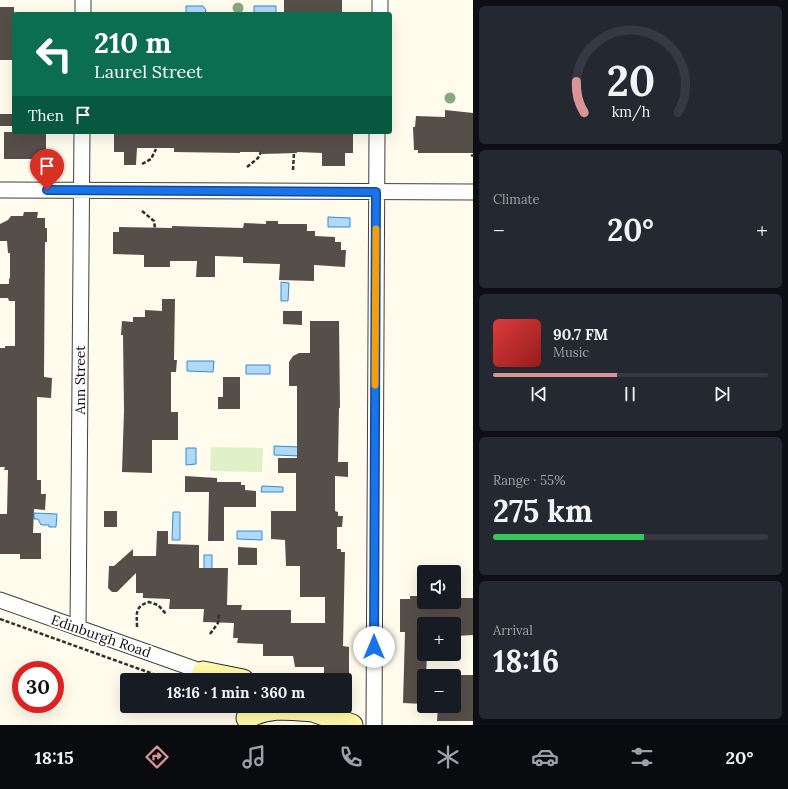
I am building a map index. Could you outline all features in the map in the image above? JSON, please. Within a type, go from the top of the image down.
[{"type":"main road","points":[[315,713],[352,725]]},
{"type":"street","points":[[83,0],[83,12]]},
{"type":"street","points":[[380,0],[380,12]]},
{"type":"street","name":"Ann Street","points":[[78,628],[82,134]]},
{"type":"street","points":[[374,725],[377,134]]},
{"type":"street","points":[[0,190],[473,192]]},
{"type":"street","name":"Edinburgh Road","points":[[0,600],[203,673]]},
{"type":"path","points":[[142,164],[151,159],[155,154],[156,149]]},
{"type":"path","points":[[247,167],[258,158],[261,152]]},
{"type":"path","points":[[293,170],[294,153]]},
{"type":"path","points":[[142,211],[154,221],[156,228]]},
{"type":"path","points":[[137,627],[137,609],[149,600],[158,605],[166,614]]},
{"type":"path","points":[[210,634],[218,623],[219,613]]},
{"type":"path","name":"Edinburgh Road","points":[[0,619],[150,673]]},
{"type":"green space","points":[[211,447],[263,448],[262,472],[210,471]]},
{"type":"water","points":[[186,6],[203,6],[206,10],[205,12],[186,12]]},
{"type":"water","points":[[254,6],[276,6],[276,12],[254,12]]},
{"type":"water","points":[[328,217],[350,218],[350,227],[328,227]]},
{"type":"water","points":[[281,282],[289,283],[288,301],[281,301]]},
{"type":"water","points":[[187,361],[214,361],[213,372],[187,371]]},
{"type":"water","points":[[246,365],[270,365],[270,374],[246,374]]},
{"type":"water","points":[[274,446],[301,447],[301,456],[274,455]]},
{"type":"water","points":[[186,448],[196,448],[196,464],[186,465]]},
{"type":"water","points":[[262,486],[283,487],[283,492],[261,492]]},
{"type":"water","points":[[173,512],[180,512],[180,540],[172,540]]},
{"type":"water","points":[[34,513],[57,514],[56,527],[41,525],[38,519],[34,519]]},
{"type":"water","points":[[237,531],[262,531],[262,540],[237,539]]},
{"type":"water","points":[[204,555],[212,555],[212,574],[204,573]]},
{"type":"building","points":[[284,0],[342,0],[342,12],[284,12]]},
{"type":"building","points":[[0,7],[14,7],[14,12],[12,12],[12,60],[0,60]]},
{"type":"building","points":[[445,110],[473,113],[473,153],[418,153],[418,150],[414,150],[413,127],[415,127],[416,116],[445,117]]},
{"type":"building","points":[[0,114],[12,114],[12,126],[0,126]]},
{"type":"building","points":[[4,132],[12,132],[12,134],[46,134],[46,153],[40,153],[41,159],[4,159]]},
{"type":"building","points":[[114,134],[353,134],[353,153],[345,153],[345,166],[322,166],[322,153],[297,152],[262,154],[262,152],[174,152],[174,148],[137,148],[136,165],[124,165],[124,152],[114,152]]},
{"type":"building","points":[[24,212],[38,212],[37,218],[45,218],[45,228],[47,228],[47,242],[45,242],[44,377],[52,378],[51,398],[37,397],[37,480],[41,480],[41,494],[46,494],[45,510],[34,509],[33,533],[41,533],[41,559],[20,559],[20,554],[0,554],[0,514],[7,514],[8,470],[4,470],[5,467],[0,467],[0,348],[5,348],[5,346],[15,346],[15,301],[9,301],[8,298],[0,298],[0,284],[9,284],[10,253],[8,253],[7,241],[0,241],[0,224],[8,220],[11,216],[23,216]]},
{"type":"building","points":[[266,221],[278,221],[278,224],[307,224],[307,231],[315,231],[315,236],[335,237],[335,242],[341,242],[341,250],[346,250],[345,267],[314,265],[314,281],[279,280],[280,264],[243,263],[243,257],[215,256],[215,277],[196,277],[197,261],[170,261],[170,267],[144,267],[144,255],[113,254],[113,232],[119,232],[119,227],[172,228],[172,226],[243,228],[244,223],[266,224]]},
{"type":"building","points":[[162,299],[175,299],[174,360],[177,360],[176,372],[171,372],[171,412],[178,412],[178,440],[152,440],[152,473],[122,472],[124,411],[123,335],[121,335],[122,321],[133,322],[133,317],[145,317],[145,310],[162,311]]},
{"type":"building","points":[[283,311],[302,311],[302,325],[283,324]]},
{"type":"building","points":[[310,321],[339,321],[340,408],[338,462],[348,462],[348,477],[335,476],[335,511],[338,512],[338,516],[343,516],[342,527],[337,527],[337,549],[341,549],[341,552],[345,552],[343,646],[349,647],[349,673],[324,673],[324,667],[295,667],[293,656],[263,656],[263,644],[237,643],[238,638],[233,638],[234,623],[203,622],[204,609],[169,609],[170,599],[143,598],[143,593],[136,593],[136,573],[117,592],[112,592],[108,588],[109,566],[114,566],[133,549],[133,556],[156,556],[157,531],[168,531],[168,544],[199,545],[199,568],[228,568],[227,605],[242,605],[241,610],[291,610],[291,623],[325,623],[325,597],[300,597],[300,566],[286,566],[285,540],[271,539],[271,511],[296,511],[296,473],[278,473],[278,458],[297,458],[297,386],[289,386],[289,362],[293,356],[299,353],[310,353]]},
{"type":"building","points":[[223,377],[240,377],[240,409],[218,409],[218,397],[223,397]]},
{"type":"building","points":[[185,476],[217,478],[217,482],[241,482],[241,485],[245,485],[245,490],[256,491],[256,507],[224,507],[224,541],[208,541],[209,492],[185,492]]},
{"type":"building","points":[[104,511],[117,511],[117,527],[104,527]]},
{"type":"building","points":[[238,547],[257,548],[257,565],[238,565]]},
{"type":"building","points":[[410,596],[417,596],[417,609],[461,609],[461,598],[473,598],[473,635],[461,636],[461,617],[417,617],[417,661],[427,661],[426,669],[417,669],[417,704],[403,703],[405,632],[400,632],[400,599],[410,599]]},
{"type":"building","points":[[461,675],[473,675],[473,721],[437,721],[438,713],[461,713]]},
{"type":"slow traffic","points":[[375,385],[376,229]]},
{"type":"route","points":[[47,190],[376,192],[374,647]]}]
